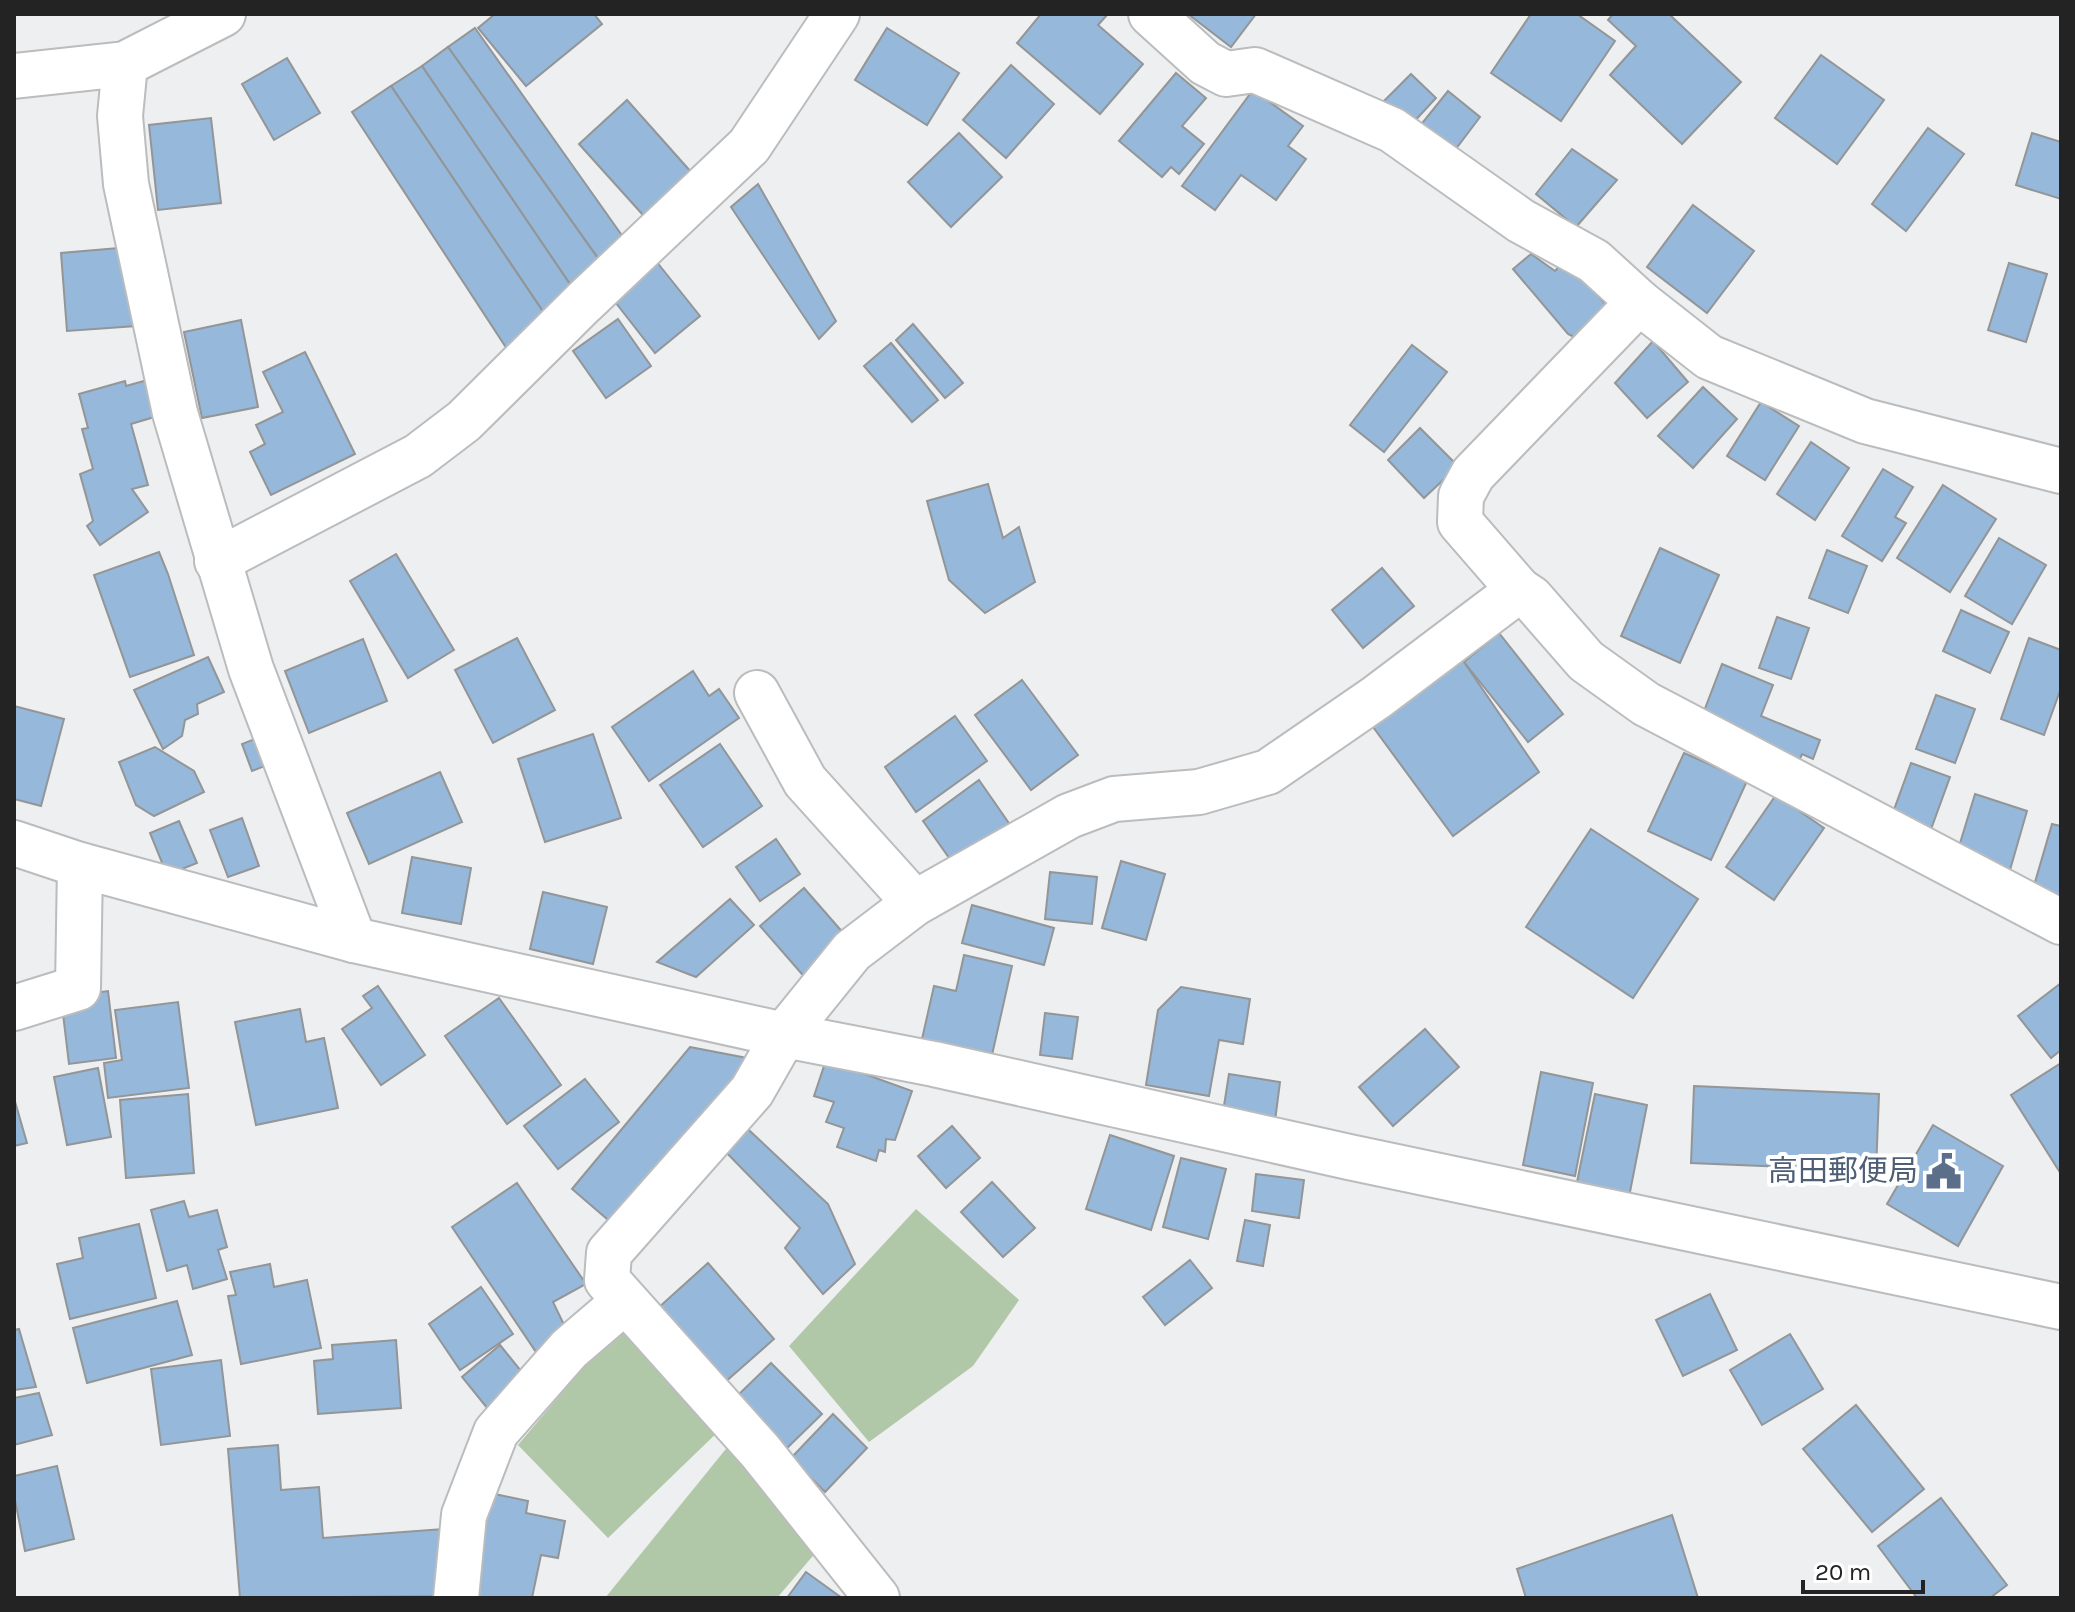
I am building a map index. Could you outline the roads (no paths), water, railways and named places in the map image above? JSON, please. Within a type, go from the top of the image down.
[{"type":"street","points":[[14,76],[125,64],[223,14]]},
{"type":"street","points":[[217,561],[418,456],[464,421],[749,146],[837,14]]},
{"type":"street","points":[[1151,14],[1205,63],[1226,74],[1255,70],[1392,130],[1521,221],[1594,261],[1639,302],[1709,357],[1865,421],[2061,471]]},
{"type":"street","points":[[125,64],[120,116],[126,184],[175,413],[251,669],[354,940]]},
{"type":"street","points":[[1639,302],[1473,474],[1461,496],[1460,522],[1586,661],[1646,704],[2061,922]]},
{"type":"street","points":[[877,1598],[760,1451],[607,1280],[609,1253],[752,1091],[784,1035],[852,951],[915,903],[1069,816],[1114,799],[1199,792],[1268,772],[1377,697],[1519,590]]},
{"type":"street","points":[[757,693],[805,781],[915,903]]},
{"type":"street","points":[[14,843],[80,865],[354,940],[784,1035],[934,1064],[1349,1157],[2061,1307]]},
{"type":"street","points":[[14,1008],[78,988],[80,865]]},
{"type":"street","points":[[456,1598],[464,1515],[496,1432],[569,1349],[625,1301]]},
{"type":"place","name":"高田郵便局","points":[[1944,1171]]}]
